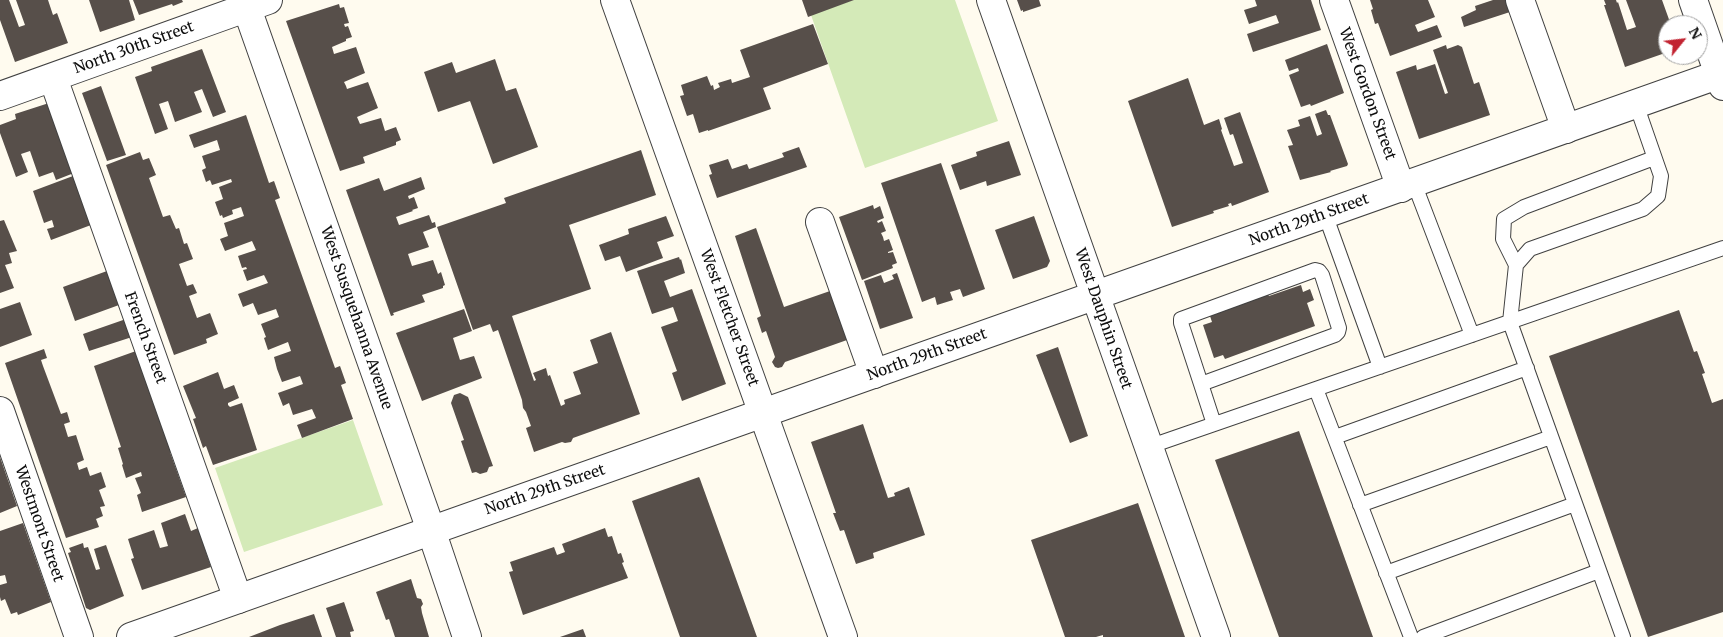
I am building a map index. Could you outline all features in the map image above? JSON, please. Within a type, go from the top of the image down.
[{"type":"street","name":"West Fletcher Street","points":[[615,0],[843,637]]},
{"type":"street","name":"West Dauphin Street","points":[[991,0],[1216,637]]},
{"type":"street","name":"West Gordon Street","points":[[1334,0],[1407,185]]},
{"type":"street","points":[[1520,0],[1566,129]]},
{"type":"street","points":[[1692,0],[1722,78]]},
{"type":"street","name":"North 30th Street","points":[[0,96],[253,3]]},
{"type":"street","name":"West Susquehanna Avenue","points":[[253,3],[467,637]]},
{"type":"street","name":"French Street","points":[[52,78],[238,599]]},
{"type":"street","name":"North 29th Street","points":[[131,637],[1636,104],[1722,78]]},
{"type":"street","points":[[820,222],[874,374]]},
{"type":"street","name":"Westmont Street","points":[[0,410],[79,637]]},
{"type":"lane","points":[[1516,265],[1530,249],[1643,209],[1658,196],[1661,176],[1636,104]]},
{"type":"lane","points":[[1623,637],[1510,322],[1516,265],[1503,239],[1504,218],[1524,207],[1654,158]]},
{"type":"lane","points":[[1407,185],[1472,335]]},
{"type":"lane","points":[[1325,214],[1380,367]]},
{"type":"lane","points":[[1148,447],[1723,248]]},
{"type":"lane","points":[[1201,384],[1335,335],[1339,328],[1322,275],[1319,271],[1315,270],[1182,319],[1181,323],[1214,424]]},
{"type":"lane","points":[[1335,438],[1527,368]]},
{"type":"lane","points":[[1316,389],[1411,637]]},
{"type":"lane","points":[[1360,505],[1551,437]]},
{"type":"lane","points":[[1386,573],[1575,504]]},
{"type":"lane","points":[[1423,637],[1599,571]]},
{"type":"green space","points":[[853,0],[955,0],[998,121],[865,168],[811,15]]},
{"type":"green space","points":[[353,420],[383,505],[244,552],[215,468]]},
{"type":"building","points":[[0,0],[9,0],[19,27],[25,25],[16,0],[48,0],[53,15],[57,13],[68,43],[15,62],[0,20]]},
{"type":"building","points":[[89,0],[129,0],[135,20],[100,32]]},
{"type":"building","points":[[133,0],[182,0],[183,2],[139,15]]},
{"type":"building","points":[[802,0],[854,0],[808,17]]},
{"type":"building","points":[[1017,0],[1039,0],[1041,6],[1023,12]]},
{"type":"building","points":[[1255,0],[1311,0],[1321,30],[1253,52],[1247,34],[1279,23],[1276,15],[1249,24],[1244,10],[1257,6]]},
{"type":"building","points":[[1370,0],[1428,0],[1435,17],[1415,25],[1418,32],[1437,25],[1442,37],[1390,56],[1378,23],[1375,24]]},
{"type":"building","points":[[1493,0],[1508,0],[1510,12],[1464,27],[1461,17],[1476,10],[1475,6]]},
{"type":"building","points":[[1604,0],[1616,0],[1618,2],[1627,30],[1636,27],[1626,0],[1662,0],[1667,15],[1658,15],[1658,55],[1625,67],[1604,5],[1606,5]]},
{"type":"building","points":[[339,4],[340,8],[344,7],[349,23],[344,24],[345,27],[348,26],[352,37],[332,47],[334,54],[356,47],[365,73],[344,82],[347,89],[368,82],[378,108],[357,117],[360,124],[381,118],[385,131],[396,127],[401,140],[396,142],[396,145],[363,157],[365,163],[340,171],[286,21]]},
{"type":"building","points":[[813,24],[828,64],[763,88],[771,109],[699,133],[693,114],[687,116],[680,96],[684,95],[681,85],[707,76],[714,90],[720,87],[718,83],[731,79],[732,83],[750,77],[740,50]]},
{"type":"building","points":[[1327,44],[1344,93],[1311,106],[1310,104],[1301,107],[1289,75],[1299,71],[1298,68],[1289,71],[1285,60]]},
{"type":"building","points":[[1446,45],[1447,49],[1458,45],[1462,47],[1474,84],[1479,82],[1490,115],[1419,139],[1396,72],[1416,65],[1417,70],[1435,64],[1445,94],[1448,93],[1433,50]]},
{"type":"building","points":[[202,49],[226,112],[213,117],[202,89],[194,92],[202,112],[175,122],[168,101],[159,104],[168,129],[155,134],[135,77],[152,71],[151,67]]},
{"type":"building","points":[[495,59],[506,91],[516,88],[538,147],[493,164],[470,101],[438,112],[424,72],[452,62],[456,73]]},
{"type":"building","points":[[1188,78],[1204,125],[1219,119],[1234,166],[1243,163],[1233,134],[1230,135],[1224,118],[1240,112],[1269,192],[1232,206],[1231,203],[1228,204],[1229,206],[1213,211],[1214,213],[1172,227],[1128,101]]},
{"type":"building","points":[[101,86],[126,155],[107,161],[82,93]]},
{"type":"building","points":[[49,103],[74,173],[56,180],[53,172],[39,177],[30,151],[21,154],[28,172],[16,177],[0,133],[0,125],[16,119],[15,114]]},
{"type":"building","points":[[1326,110],[1328,115],[1330,115],[1348,164],[1331,172],[1300,180],[1288,146],[1293,145],[1287,130],[1300,126],[1298,120],[1310,116],[1317,136],[1322,134],[1315,114]]},
{"type":"building","points":[[246,115],[269,183],[274,181],[280,198],[275,200],[335,368],[340,366],[346,383],[341,385],[353,419],[302,438],[297,425],[316,418],[312,409],[293,415],[289,403],[283,406],[278,393],[303,384],[300,376],[282,382],[277,369],[274,357],[291,351],[288,342],[268,350],[261,324],[279,317],[276,309],[258,315],[253,303],[243,307],[238,294],[268,283],[264,275],[247,281],[243,270],[247,269],[246,267],[242,268],[238,256],[256,250],[252,241],[225,251],[220,239],[228,236],[224,223],[244,216],[241,207],[232,210],[233,214],[223,218],[222,215],[220,216],[215,202],[223,199],[219,187],[232,182],[231,179],[212,185],[210,180],[206,182],[202,170],[206,168],[202,156],[220,150],[217,140],[194,148],[189,135]]},
{"type":"building","points":[[1009,141],[1021,175],[987,186],[986,181],[960,190],[951,165],[977,156],[976,152]]},
{"type":"building","points":[[799,147],[807,167],[717,198],[709,175],[712,174],[709,165],[728,159],[732,169],[747,164],[749,169],[784,157],[782,153]]},
{"type":"building","points":[[641,150],[656,195],[569,225],[591,289],[512,316],[534,381],[536,380],[533,373],[546,368],[561,406],[565,404],[564,400],[581,394],[573,372],[598,363],[590,340],[611,332],[640,414],[573,438],[571,442],[562,442],[534,452],[526,428],[531,426],[523,408],[498,330],[493,332],[490,324],[473,330],[437,227],[506,203],[504,198]]},
{"type":"building","points":[[140,152],[143,160],[149,158],[156,175],[149,178],[163,217],[170,215],[176,229],[179,228],[184,244],[187,243],[193,259],[179,264],[187,286],[193,284],[197,293],[189,296],[197,318],[210,313],[218,334],[206,339],[207,343],[174,355],[106,165]]},
{"type":"building","points":[[941,163],[985,289],[963,297],[960,289],[950,292],[953,300],[937,305],[935,297],[922,302],[881,183]]},
{"type":"building","points":[[73,176],[79,193],[84,191],[91,225],[51,240],[47,229],[54,227],[52,220],[44,223],[33,191]]},
{"type":"building","points":[[421,177],[425,189],[408,196],[409,199],[414,197],[418,208],[396,217],[399,225],[429,215],[432,223],[435,222],[436,227],[423,232],[429,247],[408,254],[412,266],[433,260],[438,274],[441,272],[445,285],[443,288],[422,295],[425,302],[393,313],[394,315],[391,316],[346,190],[379,178],[384,191]]},
{"type":"building","points":[[873,205],[874,209],[880,206],[884,218],[877,221],[878,223],[882,221],[886,231],[881,233],[884,241],[889,239],[893,250],[888,253],[893,252],[897,263],[892,265],[893,268],[862,280],[839,217]]},
{"type":"building","points":[[666,216],[674,236],[657,242],[663,258],[626,272],[620,256],[605,261],[599,245],[629,234],[628,229]]},
{"type":"building","points":[[1034,216],[1050,261],[1047,267],[1013,279],[995,230]]},
{"type":"building","points":[[4,220],[17,251],[9,253],[12,263],[5,265],[14,288],[0,293],[0,221]]},
{"type":"building","points":[[756,228],[784,307],[830,291],[847,340],[785,362],[782,367],[775,367],[772,362],[775,357],[766,331],[762,333],[757,318],[761,316],[735,236]]},
{"type":"building","points":[[679,257],[685,273],[664,281],[670,297],[692,289],[726,384],[682,401],[672,373],[677,371],[661,327],[678,321],[673,307],[652,314],[637,271]]},
{"type":"building","points":[[107,271],[119,305],[75,321],[63,287]]},
{"type":"building","points":[[897,273],[913,318],[880,329],[864,281],[881,275],[884,283],[894,279],[892,275]]},
{"type":"building","points":[[1301,285],[1303,292],[1310,289],[1314,300],[1307,303],[1315,326],[1225,359],[1223,355],[1214,358],[1203,325],[1212,322],[1210,316],[1227,310],[1227,307],[1267,293],[1269,296]]},
{"type":"building","points":[[20,302],[32,335],[0,347],[0,309]]},
{"type":"building","points":[[464,309],[472,331],[453,338],[460,360],[474,356],[482,378],[422,401],[396,333]]},
{"type":"building","points":[[1679,310],[1694,352],[1697,351],[1705,373],[1702,374],[1712,403],[1723,399],[1723,612],[1648,637],[1549,356]]},
{"type":"building","points":[[126,319],[132,337],[89,351],[83,334]]},
{"type":"building","points":[[1058,347],[1088,436],[1070,443],[1036,355]]},
{"type":"building","points":[[44,349],[47,358],[41,360],[43,366],[61,414],[67,412],[70,422],[64,424],[68,437],[76,435],[84,460],[77,463],[79,470],[87,467],[90,476],[101,472],[106,487],[99,490],[105,506],[100,507],[103,516],[96,519],[99,527],[66,538],[5,363]]},
{"type":"building","points":[[136,351],[157,398],[152,400],[168,444],[173,442],[176,450],[170,452],[186,497],[142,512],[137,495],[141,493],[135,478],[142,476],[141,472],[126,478],[118,448],[121,447],[94,366]]},
{"type":"building","points":[[218,372],[224,389],[234,385],[239,398],[228,403],[228,405],[230,407],[242,403],[257,450],[213,465],[206,446],[203,448],[193,419],[196,418],[183,386]]},
{"type":"building","points":[[460,393],[468,397],[493,466],[489,467],[487,472],[480,474],[472,473],[461,441],[464,440],[451,403],[454,395]]},
{"type":"building","points":[[863,424],[888,498],[895,496],[894,493],[909,487],[925,535],[873,553],[874,558],[856,564],[844,530],[840,531],[833,513],[836,513],[811,442]]},
{"type":"building","points":[[1299,431],[1373,637],[1279,637],[1215,460]]},
{"type":"building","points":[[0,457],[17,506],[0,513]]},
{"type":"building","points":[[699,477],[757,637],[680,637],[632,501]]},
{"type":"building","points":[[1138,503],[1185,637],[1103,637],[1103,635],[1096,637],[1065,637],[1031,540]]},
{"type":"building","points":[[185,514],[191,531],[198,528],[211,567],[142,590],[131,559],[134,558],[128,539],[154,530],[160,548],[168,546],[161,523]]},
{"type":"building","points":[[23,523],[51,602],[18,615],[17,612],[11,614],[5,599],[1,601],[0,597],[0,585],[7,583],[5,575],[0,576],[0,531]]},
{"type":"building","points":[[605,528],[608,537],[612,536],[618,554],[621,553],[624,562],[622,563],[628,578],[523,615],[509,572],[513,571],[510,562],[554,547],[557,555],[565,552],[562,544]]},
{"type":"building","points":[[83,543],[84,548],[88,547],[96,570],[100,569],[94,549],[106,545],[124,596],[90,610],[86,608],[68,553],[71,552],[69,548]]},
{"type":"building","points":[[411,579],[417,598],[421,599],[423,604],[421,607],[422,613],[429,637],[395,637],[389,619],[386,620],[376,592]]},
{"type":"building","points":[[344,602],[354,631],[350,632],[351,637],[336,637],[326,608]]},
{"type":"building","points":[[314,614],[322,637],[249,637],[280,625]]},
{"type":"building","points":[[583,629],[586,637],[560,637]]}]
